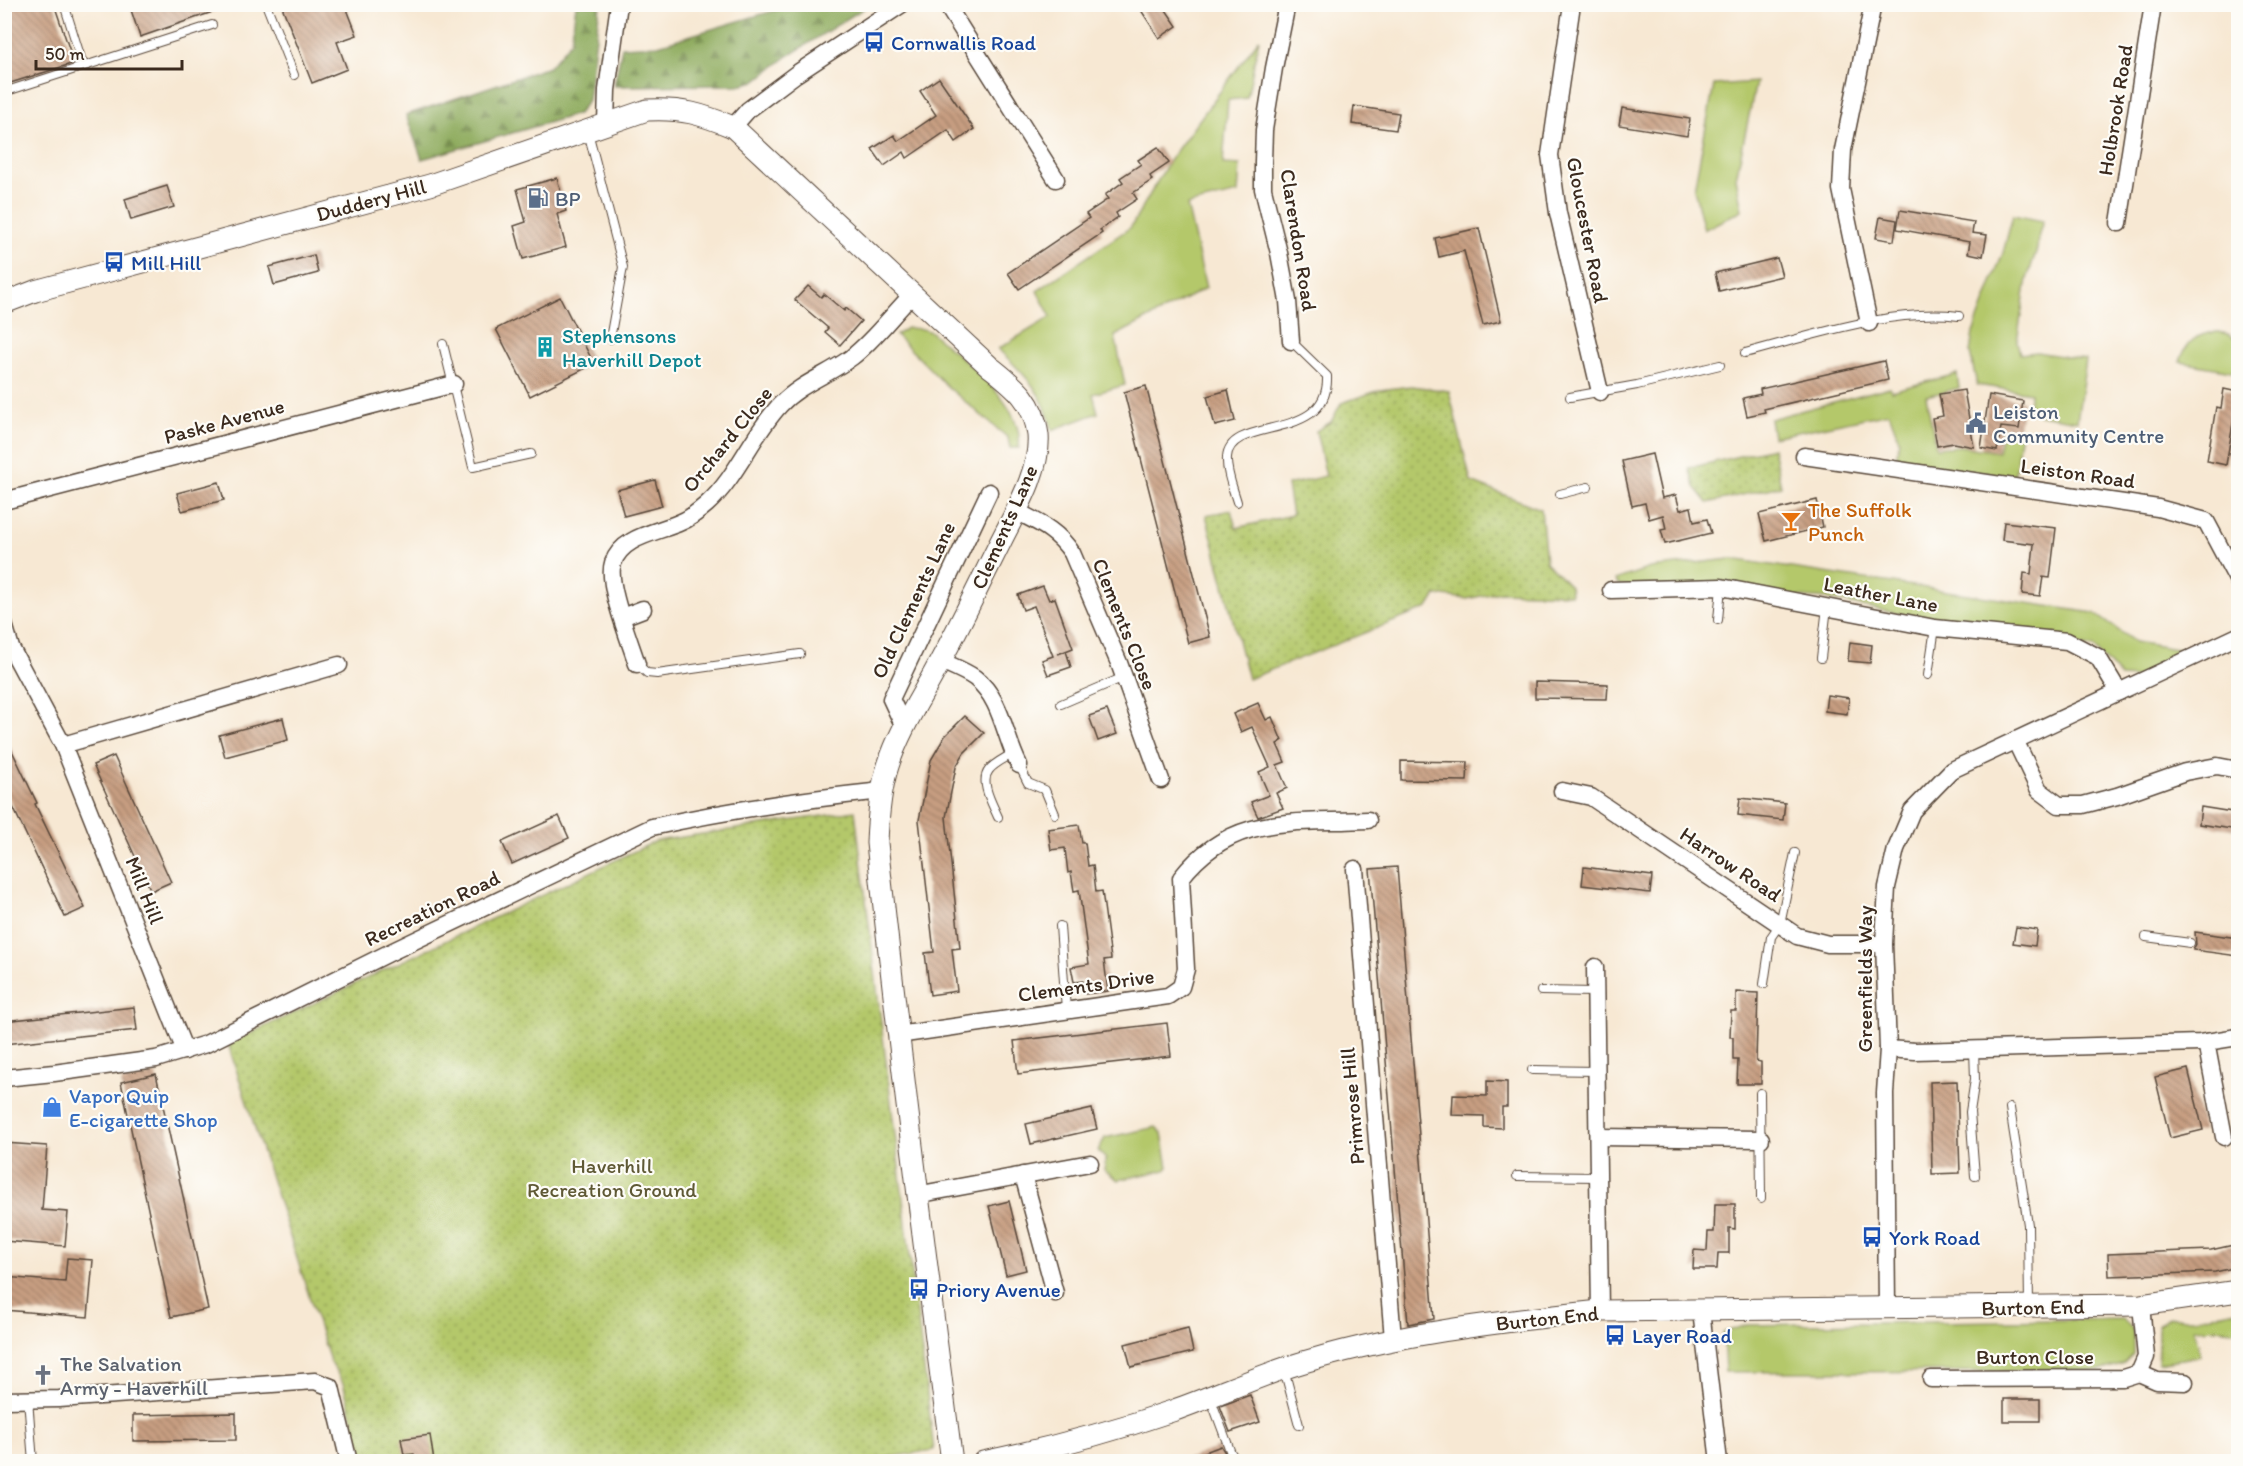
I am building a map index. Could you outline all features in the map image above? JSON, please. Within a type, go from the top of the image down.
[{"type":"street","points":[[597,126],[607,90],[619,4]]},
{"type":"street","points":[[733,127],[748,110],[796,74],[902,4]]},
{"type":"street","points":[[946,4],[1056,179]]},
{"type":"street","name":"Clarendon Road","points":[[1287,4],[1264,130],[1263,189],[1288,301],[1291,341]]},
{"type":"street","name":"Gloucester Road","points":[[1572,4],[1550,155],[1558,213],[1600,392]]},
{"type":"street","points":[[1869,323],[1841,189],[1843,150],[1872,4]]},
{"type":"street","name":"Holbrook Road","points":[[2119,223],[2154,4]]},
{"type":"street","name":"Duddery Hill","points":[[4,303],[35,291],[430,185],[647,110],[675,108],[707,116],[733,127]]},
{"type":"street","name":"Clements Lane","points":[[733,127],[989,366],[1023,394],[1038,434],[1036,464],[1016,511],[941,661],[904,727],[888,766],[882,792],[877,843],[916,1195],[952,1461]]},
{"type":"street","name":"Orchard Close","points":[[637,664],[611,580],[612,565],[617,552],[631,541],[683,521],[707,504],[726,483],[758,433],[781,405],[800,387],[851,357],[912,295]]},
{"type":"street","name":"Paske Avenue","points":[[4,501],[454,384]]},
{"type":"street","name":"Leiston Road","points":[[1804,456],[2158,508],[2206,520],[2237,573]]},
{"type":"street","name":"Old Clements Lane","points":[[904,727],[891,699],[989,492]]},
{"type":"street","name":"Clements Close","points":[[1016,511],[1054,531],[1063,539],[1076,563],[1124,677],[1161,780]]},
{"type":"street","name":"Leather Lane","points":[[1611,590],[1721,587],[1935,628],[2067,641],[2098,657],[2119,692]]},
{"type":"street","points":[[622,617],[643,609]]},
{"type":"street","name":"Mill Hill","points":[[4,624],[11,648],[63,745],[184,1051]]},
{"type":"street","name":"Greenfields Way","points":[[1887,1309],[1885,1093],[1888,1049],[1884,944],[1887,887],[1896,849],[1912,811],[1952,770],[2238,636]]},
{"type":"street","points":[[941,661],[974,677],[988,691],[1002,717],[1016,759]]},
{"type":"street","points":[[63,745],[339,665]]},
{"type":"street","points":[[2015,740],[2039,790],[2059,805],[2083,805],[2117,796],[2185,772],[2217,766],[2238,770]]},
{"type":"street","name":"Harrow Road","points":[[1562,791],[1592,797],[1805,940],[1828,944],[1884,944]]},
{"type":"street","name":"Recreation Road","points":[[4,1078],[156,1059],[206,1044],[393,951],[652,827],[697,817],[799,801],[882,792]]},
{"type":"street","name":"Clements Drive","points":[[898,1035],[1168,996],[1181,987],[1186,969],[1181,878],[1193,863],[1215,846],[1256,827],[1282,823],[1368,820]]},
{"type":"street","name":"Primrose Hill","points":[[1355,869],[1393,1339]]},
{"type":"street","points":[[1595,967],[1600,1311]]},
{"type":"street","points":[[1888,1049],[1974,1049],[2206,1042],[2238,1036]]},
{"type":"street","points":[[2206,1042],[2224,1137]]},
{"type":"street","points":[[1598,1137],[1761,1139]]},
{"type":"street","points":[[916,1195],[1090,1163]]},
{"type":"street","points":[[1023,1175],[1055,1293]]},
{"type":"street","name":"Burton End","points":[[983,1461],[1108,1430],[1171,1411],[1284,1369],[1393,1339],[1518,1320],[1600,1311],[2140,1305],[2238,1291]]},
{"type":"street","points":[[2139,1373],[2146,1357],[2140,1305]]},
{"type":"street","points":[[1701,1311],[1719,1461]]},
{"type":"street","name":"Burton Close","points":[[1931,1379],[2123,1378],[2139,1373],[2157,1381],[2185,1382]]},
{"type":"street","points":[[4,1400],[315,1381],[331,1388],[349,1461]]},
{"type":"lane","points":[[64,4],[83,65]]},
{"type":"lane","points":[[266,4],[294,75]]},
{"type":"lane","points":[[4,92],[212,25]]},
{"type":"lane","points":[[597,126],[623,267],[610,339]]},
{"type":"lane","points":[[1745,353],[1890,318],[1936,314],[1959,316]]},
{"type":"lane","points":[[1237,502],[1228,470],[1227,455],[1232,445],[1242,437],[1307,417],[1326,397],[1327,376],[1291,341]]},
{"type":"lane","points":[[443,344],[473,467],[531,454]]},
{"type":"lane","points":[[1569,397],[1720,365]]},
{"type":"lane","points":[[1560,494],[1588,488]]},
{"type":"lane","points":[[1718,620],[1721,587]]},
{"type":"lane","points":[[1821,658],[1827,606]]},
{"type":"lane","points":[[1928,675],[1935,628]]},
{"type":"lane","points":[[637,664],[647,673],[657,674],[800,654]]},
{"type":"lane","points":[[1061,704],[1124,677]]},
{"type":"lane","points":[[998,817],[986,788],[986,777],[989,770],[1016,759],[1029,783],[1045,790],[1055,814]]},
{"type":"lane","points":[[1764,984],[1772,937],[1780,924],[1796,853]]},
{"type":"lane","points":[[1059,926],[1066,1010]]},
{"type":"lane","points":[[2146,937],[2190,943]]},
{"type":"lane","points":[[1541,991],[1595,992]]},
{"type":"lane","points":[[1974,1049],[1976,1079],[1970,1112],[1975,1176]]},
{"type":"lane","points":[[1532,1070],[1597,1071]]},
{"type":"lane","points":[[1760,1093],[1761,1198]]},
{"type":"lane","points":[[2010,1108],[2028,1225],[2029,1307]]},
{"type":"lane","points":[[1517,1176],[1599,1177]]},
{"type":"lane","points":[[1284,1369],[1299,1425]]},
{"type":"lane","points":[[1210,1396],[1231,1453],[1238,1461]]},
{"type":"lane","points":[[28,1399],[33,1461]]},
{"type":"green space","points":[[576,5],[600,5],[588,100],[578,114],[422,159],[406,115],[549,67],[571,41]]},
{"type":"green space","points":[[793,5],[869,5],[788,56],[755,81],[739,85],[614,86],[622,47],[658,45]]},
{"type":"green space","points":[[1259,39],[1247,98],[1228,100],[1223,164],[1240,165],[1238,193],[1187,205],[1206,288],[1115,336],[1125,385],[1093,394],[1098,413],[1052,430],[1039,395],[1025,376],[998,349],[1051,317],[1037,291],[1131,227],[1171,158]]},
{"type":"green space","points":[[1756,82],[1736,178],[1742,210],[1704,230],[1694,189],[1714,85]]},
{"type":"green space","points":[[2013,215],[2043,221],[2027,279],[2017,341],[2020,354],[2037,352],[2086,360],[2077,421],[2029,413],[2030,393],[1977,385],[1970,353],[1973,333],[2003,253]]},
{"type":"green space","points":[[907,328],[931,332],[974,368],[1002,398],[1012,414],[1018,431],[1019,448],[1010,448],[1008,438],[949,388],[896,335]]},
{"type":"green space","points":[[2219,332],[2238,340],[2238,372],[2180,362],[2189,344],[2199,336]]},
{"type":"green space","points":[[1957,374],[1959,388],[1926,396],[1936,448],[1960,446],[1998,452],[2003,430],[2021,432],[2014,477],[1896,460],[1899,440],[1889,413],[1773,437],[1770,419],[1890,387],[1891,391]]},
{"type":"green space","points":[[1411,386],[1449,391],[1471,482],[1541,509],[1546,562],[1570,586],[1571,594],[1500,592],[1467,599],[1436,595],[1428,608],[1248,679],[1206,515],[1231,510],[1236,528],[1292,515],[1287,485],[1326,476],[1316,431],[1331,422],[1341,403],[1380,390]]},
{"type":"green space","points":[[1773,448],[1781,486],[1708,503],[1695,487],[1689,468]]},
{"type":"green space","points":[[1731,559],[2094,613],[2135,642],[2182,650],[2186,656],[2137,678],[2120,677],[2094,648],[1931,621],[1829,599],[1619,585],[1615,580],[1650,568]]},
{"type":"green space","name":"Haverhill Recreation Ground","points":[[855,811],[934,1450],[860,1462],[364,1461],[343,1383],[330,1361],[228,1044],[656,841]]},
{"type":"green space","points":[[1156,1127],[1162,1133],[1168,1167],[1165,1170],[1118,1180],[1104,1170],[1106,1159],[1098,1151],[1105,1138]]},
{"type":"green space","points":[[2238,1310],[2238,1330],[2194,1328],[2200,1356],[2158,1363],[2158,1324],[2169,1318],[2195,1318]]},
{"type":"green space","points":[[2122,1319],[2133,1329],[2133,1354],[2124,1363],[2100,1371],[1725,1372],[1723,1333],[1747,1325]]},
{"type":"building","points":[[4,4],[54,4],[74,63],[4,85]]},
{"type":"building","points":[[129,4],[226,4],[227,7],[140,37]]},
{"type":"building","points":[[281,4],[345,4],[357,35],[337,42],[347,69],[312,83]]},
{"type":"building","points":[[1137,4],[1162,4],[1177,26],[1159,38]]},
{"type":"building","points":[[939,78],[974,129],[956,142],[948,130],[907,158],[904,152],[884,166],[872,149],[894,135],[898,141],[936,115],[920,91]]},
{"type":"building","points":[[1354,106],[1399,113],[1396,130],[1352,124]]},
{"type":"building","points":[[1622,108],[1690,119],[1687,136],[1619,125]]},
{"type":"building","points":[[1158,147],[1169,163],[1150,176],[1152,180],[1133,193],[1137,199],[1116,213],[1118,217],[1100,230],[1102,233],[1019,289],[1008,273],[1089,218],[1086,214],[1108,199],[1105,195],[1123,182],[1120,178],[1141,164],[1138,160]]},
{"type":"building","points":[[557,178],[566,211],[557,214],[566,247],[523,259],[514,226],[526,222],[517,189]]},
{"type":"building","points":[[167,186],[174,207],[131,220],[125,199]]},
{"type":"building","points":[[1900,210],[1974,222],[1972,233],[1987,235],[1983,256],[1968,253],[1970,242],[1897,229]]},
{"type":"building","points":[[1880,217],[1897,220],[1894,241],[1876,238]]},
{"type":"building","points":[[1479,228],[1501,321],[1483,325],[1464,251],[1439,257],[1435,238]]},
{"type":"building","points":[[314,255],[318,273],[274,285],[269,267]]},
{"type":"building","points":[[1777,258],[1782,276],[1719,291],[1715,273]]},
{"type":"building","points":[[808,286],[821,297],[824,294],[844,311],[846,308],[861,321],[840,345],[825,332],[828,328],[795,300]]},
{"type":"building","name":"Stephensons Haverhill Depot","points":[[560,297],[594,364],[530,396],[496,329]]},
{"type":"building","points":[[1884,361],[1888,380],[1764,409],[1765,412],[1747,416],[1743,398],[1761,394],[1760,389]]},
{"type":"building","points":[[1146,386],[1210,637],[1188,643],[1124,392]]},
{"type":"building","points":[[2224,389],[2238,392],[2238,413],[2235,412],[2226,465],[2207,461],[2216,407],[2221,408]]},
{"type":"building","points":[[1228,390],[1235,421],[1215,426],[1207,396]]},
{"type":"building","points":[[1964,390],[1974,447],[1953,443],[1937,446],[1932,418],[1943,416],[1939,394]]},
{"type":"building","points":[[1989,395],[2023,401],[2019,429],[2001,427],[1997,451],[1981,448]]},
{"type":"building","points":[[1652,454],[1662,498],[1676,495],[1680,510],[1691,507],[1694,522],[1707,519],[1711,533],[1665,544],[1661,530],[1666,529],[1663,515],[1649,519],[1645,503],[1632,506],[1622,461]]},
{"type":"building","points":[[655,480],[662,506],[624,516],[617,490]]},
{"type":"building","points":[[219,482],[224,500],[182,511],[177,493]]},
{"type":"building","name":"The Suffolk Punch","points":[[1817,500],[1823,527],[1766,541],[1759,514]]},
{"type":"building","points":[[2004,522],[2056,528],[2050,578],[2043,577],[2040,596],[2022,594],[2024,573],[2031,574],[2034,544],[2002,540]]},
{"type":"building","points":[[1043,586],[1049,600],[1055,598],[1073,648],[1058,654],[1066,651],[1071,667],[1048,675],[1042,660],[1053,656],[1034,606],[1023,610],[1018,595]]},
{"type":"building","points":[[1850,642],[1872,645],[1870,663],[1848,661]]},
{"type":"building","points":[[1535,682],[1608,684],[1607,699],[1535,698]]},
{"type":"building","points":[[1827,695],[1849,698],[1847,714],[1825,711]]},
{"type":"building","points":[[1258,703],[1266,720],[1272,717],[1282,741],[1277,744],[1285,762],[1277,765],[1287,788],[1276,793],[1283,808],[1258,817],[1251,802],[1269,795],[1259,772],[1270,767],[1252,727],[1241,732],[1233,714]]},
{"type":"building","points":[[1107,710],[1117,734],[1098,741],[1089,716]]},
{"type":"building","points":[[965,716],[984,733],[964,753],[956,767],[946,817],[960,948],[952,949],[957,991],[930,995],[925,953],[934,952],[919,820],[931,760],[945,736]]},
{"type":"building","points":[[283,718],[288,740],[225,757],[219,735]]},
{"type":"building","points":[[4,734],[85,908],[65,917],[4,788]]},
{"type":"building","points":[[114,756],[171,882],[151,891],[93,765]]},
{"type":"building","points":[[1401,761],[1468,762],[1467,781],[1401,780]]},
{"type":"building","points":[[1740,798],[1785,803],[1783,820],[1738,815]]},
{"type":"building","points":[[2201,807],[2238,813],[2238,830],[2199,824]]},
{"type":"building","points":[[559,816],[569,838],[512,864],[502,842]]},
{"type":"building","points":[[1079,825],[1082,843],[1085,843],[1088,866],[1093,865],[1096,892],[1102,891],[1111,959],[1104,960],[1108,991],[1085,994],[1083,981],[1074,982],[1071,967],[1089,964],[1079,890],[1074,891],[1071,872],[1068,873],[1065,848],[1051,850],[1048,829]]},
{"type":"building","points":[[1397,867],[1434,1319],[1408,1324],[1370,869]]},
{"type":"building","points":[[1584,867],[1652,876],[1650,893],[1582,885]]},
{"type":"building","points":[[2016,927],[2037,930],[2035,946],[2013,943]]},
{"type":"building","points":[[2195,932],[2238,938],[2238,956],[2193,950],[2196,944]]},
{"type":"building","points":[[1736,992],[1758,993],[1756,1061],[1761,1062],[1761,1084],[1737,1084],[1738,1060],[1733,1060],[1733,1037],[1730,1037],[1731,1011],[1736,1011]]},
{"type":"building","points":[[134,1007],[137,1030],[4,1044],[4,1021]]},
{"type":"building","points":[[1167,1023],[1171,1056],[1018,1074],[1014,1041]]},
{"type":"building","points":[[2188,1069],[2203,1130],[2170,1138],[2155,1077]]},
{"type":"building","points":[[156,1074],[208,1309],[171,1317],[121,1082]]},
{"type":"building","points":[[1487,1081],[1507,1082],[1507,1107],[1502,1107],[1502,1128],[1484,1127],[1484,1116],[1452,1115],[1453,1095],[1487,1096]]},
{"type":"building","points":[[1957,1081],[1960,1173],[1932,1174],[1930,1082]]},
{"type":"building","points":[[1092,1109],[1097,1129],[1031,1144],[1026,1124]]},
{"type":"building","points":[[4,1143],[47,1146],[42,1210],[68,1212],[65,1246],[4,1241]]},
{"type":"building","points":[[1009,1201],[1026,1270],[1006,1275],[989,1206]]},
{"type":"building","points":[[1715,1204],[1735,1204],[1735,1229],[1729,1228],[1729,1253],[1718,1253],[1717,1269],[1693,1269],[1694,1250],[1707,1251],[1708,1232],[1714,1232]]},
{"type":"building","points":[[2238,1244],[2238,1267],[2215,1272],[2109,1276],[2108,1254],[2211,1250]]},
{"type":"building","points":[[67,1258],[93,1260],[88,1317],[4,1310],[4,1277],[65,1282]]},
{"type":"building","points":[[1188,1328],[1193,1352],[1131,1367],[1125,1344]]},
{"type":"building","points":[[1250,1395],[1260,1422],[1230,1432],[1220,1406]]},
{"type":"building","points":[[2004,1399],[2040,1399],[2040,1421],[2004,1421]]},
{"type":"building","points":[[236,1413],[236,1440],[133,1441],[133,1415]]},
{"type":"building","points":[[430,1435],[434,1461],[416,1461],[414,1454],[404,1455],[401,1439]]},
{"type":"building","points":[[1221,1446],[1230,1461],[1184,1461],[1184,1460]]},
{"type":"place","name":"Cornwallis Road","points":[[874,42]]},
{"type":"place","name":"BP","points":[[538,198]]},
{"type":"place","name":"Mill Hill","points":[[114,262]]},
{"type":"place","name":"Stephensons Haverhill Depot","points":[[545,347]]},
{"type":"place","name":"Leiston Community Centre","points":[[1976,423]]},
{"type":"place","name":"The Suffolk Punch","points":[[1791,521]]},
{"type":"place","name":"Vapor Quip E-cigarette Shop","points":[[52,1107]]},
{"type":"place","name":"York Road","points":[[1872,1237]]},
{"type":"place","name":"Priory Avenue","points":[[919,1289]]},
{"type":"place","name":"Layer Road","points":[[1615,1335]]},
{"type":"place","name":"The Salvation Army - Haverhill","points":[[43,1375]]}]
